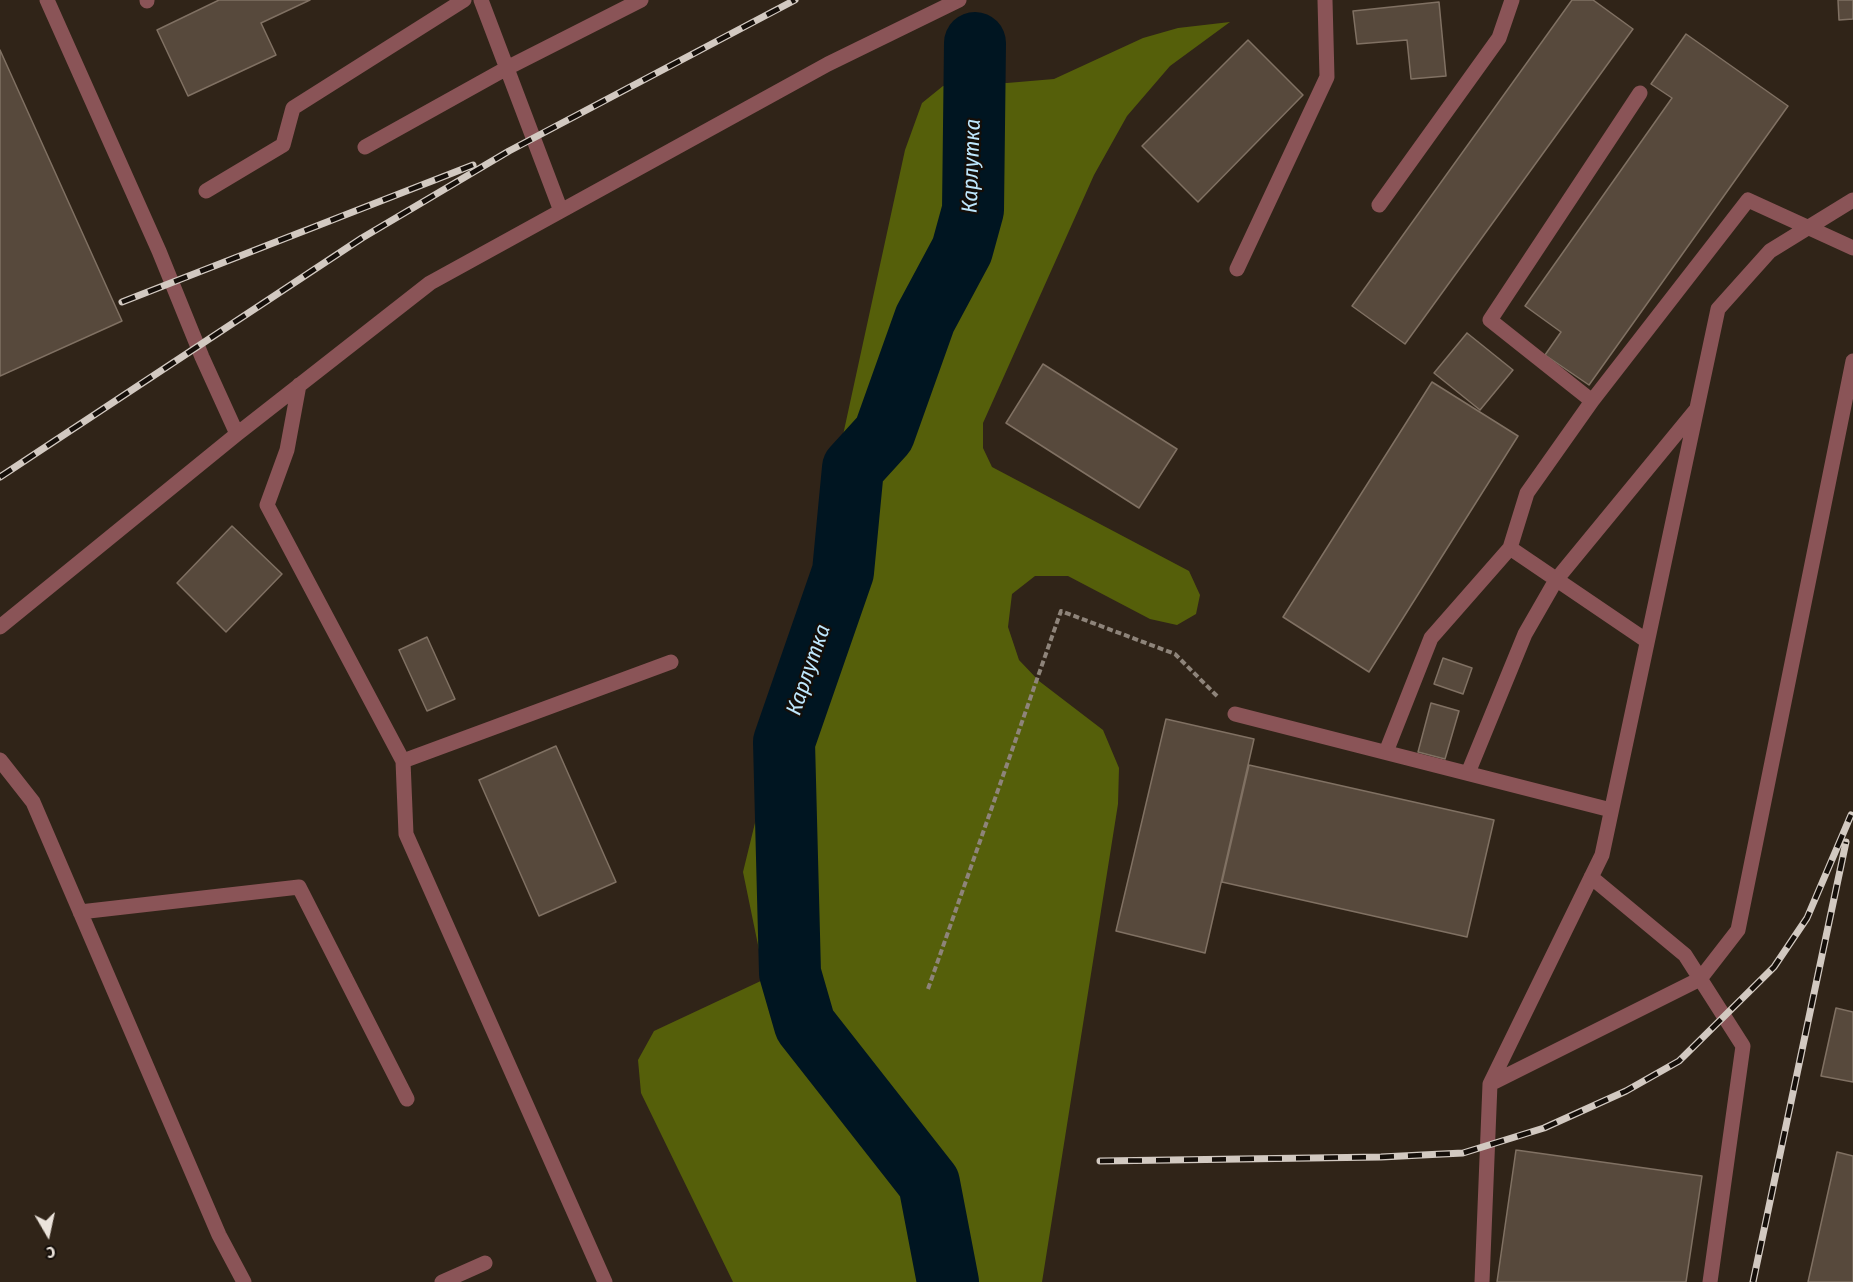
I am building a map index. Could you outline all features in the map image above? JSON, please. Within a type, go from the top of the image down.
[{"type":"lane","points":[[47,0],[159,251],[202,357],[237,434]]},
{"type":"lane","points":[[206,191],[283,145],[293,108],[464,0]]},
{"type":"lane","points":[[481,0],[561,211]]},
{"type":"lane","points":[[365,147],[507,69],[641,0]]},
{"type":"lane","points":[[0,627],[298,385],[430,282],[828,64],[959,0]]},
{"type":"lane","points":[[1237,269],[1327,77],[1325,0]]},
{"type":"lane","points":[[1379,205],[1499,38],[1512,0]]},
{"type":"lane","points":[[1592,401],[1490,320],[1640,93]]},
{"type":"lane","points":[[1386,752],[1431,638],[1510,548],[1527,493],[1592,401],[1748,200],[1853,248]]},
{"type":"lane","points":[[1482,1282],[1490,1084],[1602,855],[1718,309],[1770,251],[1853,200]]},
{"type":"lane","points":[[1490,1084],[1700,979],[1738,930],[1853,361]]},
{"type":"lane","points":[[298,385],[287,450],[267,505],[403,761],[406,834],[605,1282]]},
{"type":"lane","points":[[1468,773],[1524,634],[1556,580],[1697,409]]},
{"type":"lane","points":[[1510,548],[1647,641]]},
{"type":"lane","points":[[403,761],[671,662]]},
{"type":"lane","points":[[1235,714],[1611,810]]},
{"type":"lane","points":[[0,760],[33,802],[219,1235],[244,1282]]},
{"type":"lane","points":[[1592,878],[1685,955],[1743,1046],[1710,1282]]},
{"type":"lane","points":[[80,912],[299,887],[406,1100]]},
{"type":"lane","points":[[442,1282],[485,1263]]},
{"type":"path","points":[[928,989],[1061,611],[1176,654],[1235,714]]},
{"type":"green space","points":[[1230,22],[1170,66],[1127,116],[1094,175],[983,423],[983,448],[992,467],[1189,571],[1200,595],[1196,614],[1177,625],[1150,619],[1068,576],[1035,576],[1012,594],[1008,627],[1019,660],[1039,681],[1103,730],[1119,768],[1118,804],[1042,1282],[733,1282],[641,1093],[638,1060],[654,1031],[765,979],[743,872],[788,688],[905,150],[922,103],[943,86],[973,81],[1007,83],[1054,79],[1143,38],[1178,28]]},
{"type":"building","points":[[219,0],[310,0],[261,23],[276,55],[188,96],[157,30]]},
{"type":"building","points":[[1572,0],[1593,0],[1633,29],[1405,344],[1352,306]]},
{"type":"building","points":[[1838,0],[1853,0],[1853,19],[1839,20]]},
{"type":"building","points":[[1439,2],[1446,76],[1411,79],[1407,40],[1357,44],[1353,11]]},
{"type":"building","points":[[1686,34],[1788,106],[1589,385],[1545,355],[1561,332],[1525,306],[1672,98],[1651,84]]},
{"type":"building","points":[[1248,40],[1303,95],[1198,202],[1142,146]]},
{"type":"building","points":[[0,50],[122,321],[0,376]]},
{"type":"building","points":[[1467,333],[1513,370],[1480,410],[1434,373]]},
{"type":"building","points":[[1043,364],[1177,449],[1139,508],[1006,423]]},
{"type":"building","points":[[1432,382],[1518,436],[1369,672],[1283,617]]},
{"type":"building","points":[[232,526],[282,574],[226,632],[177,583]]},
{"type":"building","points":[[427,637],[455,699],[427,711],[399,650]]},
{"type":"building","points":[[1443,658],[1472,668],[1463,694],[1434,684]]},
{"type":"building","points":[[1431,703],[1459,711],[1445,759],[1418,752]]},
{"type":"building","points":[[1166,719],[1254,739],[1205,953],[1116,931]]},
{"type":"building","points":[[556,746],[616,882],[539,916],[479,780]]},
{"type":"building","points":[[1249,765],[1494,820],[1467,937],[1222,882]]},
{"type":"building","points":[[1836,1008],[1853,1012],[1853,1082],[1821,1076]]},
{"type":"building","points":[[1516,1150],[1702,1176],[1686,1282],[1497,1282]]},
{"type":"building","points":[[1837,1152],[1853,1156],[1853,1282],[1808,1282]]},
{"type":"waterway","name":"Карлутка","points":[[948,1282],[929,1183],[805,1025],[790,973],[784,742],[843,572],[853,468],[884,434],[925,319],[962,250],[973,210],[975,43]]},
{"type":"railway","points":[[0,477],[362,238],[509,151],[795,0]]},
{"type":"railway","points":[[122,302],[473,165]]},
{"type":"railway","points":[[1100,1161],[1381,1157],[1463,1153],[1544,1128],[1626,1091],[1679,1061],[1774,967],[1807,918],[1851,815]]},
{"type":"railway","points":[[1753,1282],[1846,842]]}]
